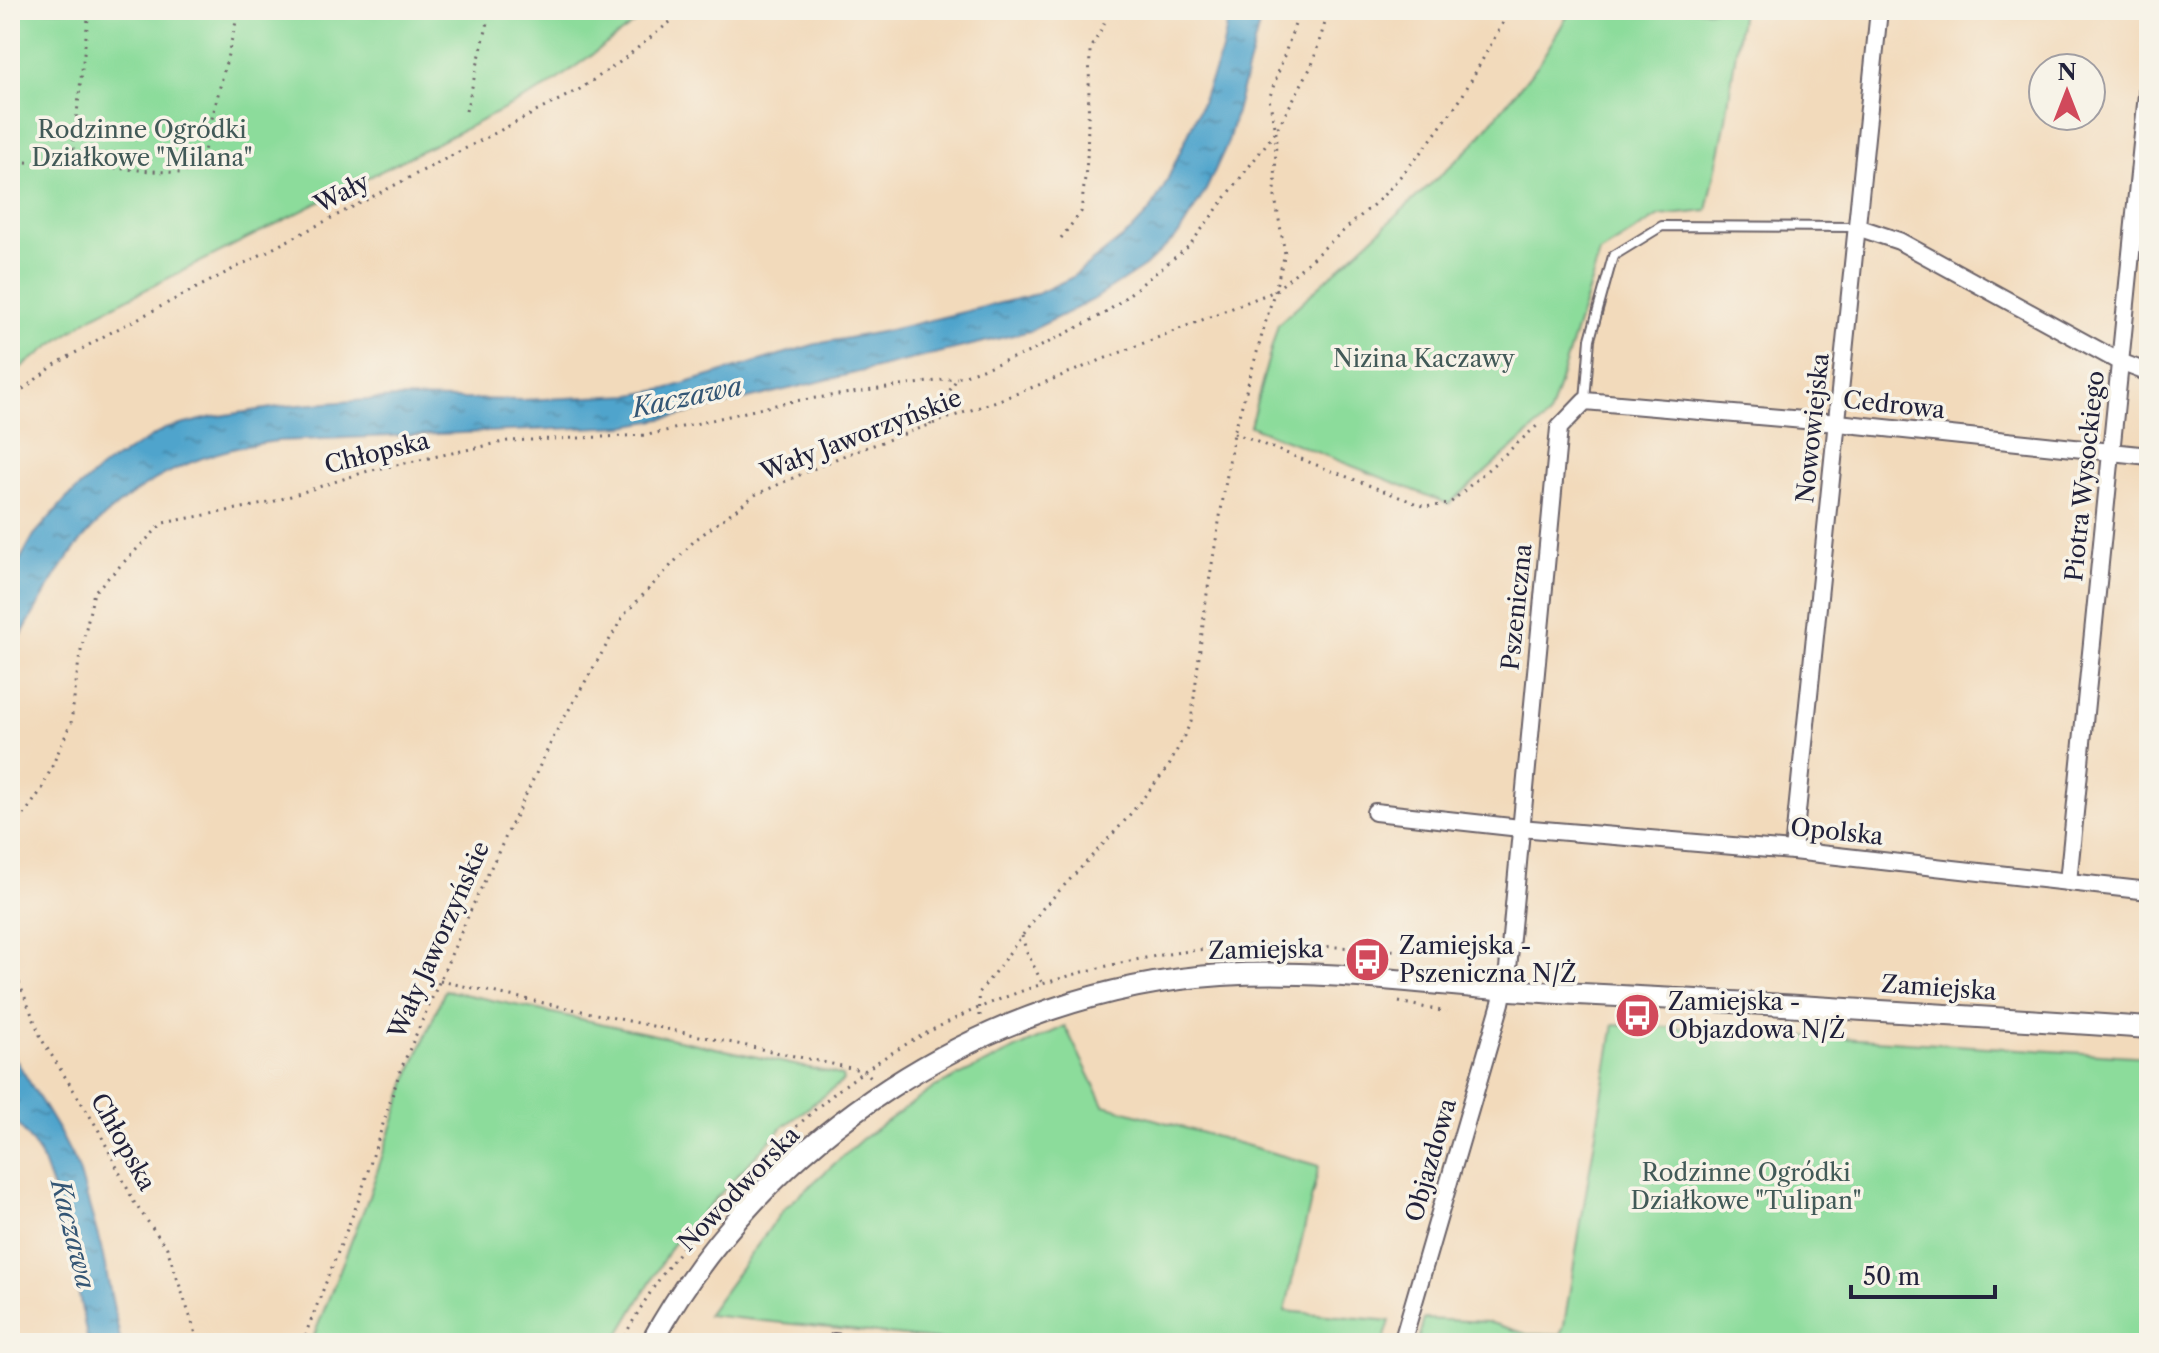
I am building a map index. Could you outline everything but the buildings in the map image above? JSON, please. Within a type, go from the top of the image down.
[{"type":"street","name":"Nowowiejska","points":[[1793,851],[1879,10]]},
{"type":"street","name":"Piotra Wysockiego","points":[[2068,882],[2149,74]]},
{"type":"street","points":[[1857,227],[1899,241],[2120,362],[2149,373]]},
{"type":"street","points":[[1559,428],[1585,401]]},
{"type":"street","name":"Cedrowa","points":[[1585,401],[1838,423],[2149,456]]},
{"type":"street","name":"Pszeniczna","points":[[1503,990],[1509,959],[1559,428]]},
{"type":"street","points":[[1375,812],[1520,828]]},
{"type":"street","name":"Opolska","points":[[1520,828],[1793,851],[2149,891]]},
{"type":"street","name":"Zamiejska","points":[[885,1090],[985,1035],[1091,996],[1188,978],[1293,974],[1353,976],[1503,990],[1780,1003],[2149,1028]]},
{"type":"street","name":"Objazdowa","points":[[1402,1343],[1503,990]]},
{"type":"street","name":"Nowodworska","points":[[651,1343],[686,1284],[740,1219],[770,1187],[845,1119],[885,1090]]},
{"type":"lane","points":[[1585,401],[1590,339],[1613,256],[1662,226],[1857,227]]},
{"type":"lane","points":[[834,1338],[875,1343]]},
{"type":"path","points":[[71,165],[89,10]]},
{"type":"path","points":[[10,161],[181,173],[196,169],[204,151],[239,10]]},
{"type":"path","points":[[466,111],[491,10]]},
{"type":"path","name":"Wały","points":[[10,399],[56,364],[106,335],[580,89],[620,62],[685,10]]},
{"type":"path","points":[[1061,238],[1081,212],[1087,160],[1090,51],[1111,10]]},
{"type":"path","points":[[985,1035],[978,1010],[979,993],[1043,908],[1123,823],[1169,766],[1191,722],[1206,600],[1234,433],[1285,254],[1275,197],[1276,131],[1269,99],[1300,10]]},
{"type":"path","name":"Chłopska","points":[[10,835],[42,789],[71,723],[79,660],[94,592],[163,523],[269,503],[368,471],[508,441],[648,435],[788,402],[957,378],[1032,351],[1107,312],[1189,246],[1276,131],[1312,65],[1329,10]]},
{"type":"path","name":"Wały Jaworzyńskie","points":[[302,1343],[359,1199],[400,1071],[473,905],[556,732],[624,615],[695,540],[755,495],[840,457],[930,426],[1275,291],[1381,198],[1421,153],[1460,100],[1510,10]]},
{"type":"path","points":[[930,426],[957,378]]},
{"type":"path","points":[[1234,433],[1425,507],[1435,507],[1449,504],[1538,425],[1559,428]]},
{"type":"path","points":[[1022,935],[1042,983]]},
{"type":"path","points":[[621,1343],[676,1254],[715,1208],[782,1139],[865,1071],[978,1010],[1042,983],[1097,967],[1200,950],[1295,946],[1450,954]]},
{"type":"path","name":"Chłopska","points":[[10,960],[42,1040],[98,1129],[135,1204],[167,1248],[199,1343]]},
{"type":"path","points":[[440,981],[865,1071],[885,1090]]},
{"type":"green space","name":"Rodzinne Ogródki Działkowe \"Milana\"","points":[[10,10],[653,10],[546,88],[93,316],[10,375]]},
{"type":"green space","name":"Nizina Kaczawy","points":[[1571,10],[1742,10],[1725,125],[1707,211],[1659,216],[1600,253],[1549,416],[1449,504],[1250,426],[1278,324],[1471,147],[1538,65]]},
{"type":"green space","points":[[445,990],[832,1073],[842,1076],[843,1081],[783,1127],[672,1245],[614,1343],[311,1343],[368,1199],[409,1075]]},
{"type":"green space","name":"Rodzinne Ogródki Działkowe \"Tulipan\"","points":[[1614,1024],[2149,1057],[2149,1343],[1742,1343],[1688,1338],[1686,1343],[1417,1343],[1424,1319],[1488,1322],[1527,1334],[1560,1335]]},
{"type":"green space","points":[[1065,1026],[1104,1105],[1319,1166],[1285,1311],[1390,1321],[1383,1343],[971,1343],[707,1315],[783,1210],[862,1139],[935,1087]]},
{"type":"water","name":"Kaczawa","points":[[1230,10],[1263,10],[1228,142],[1206,190],[1179,234],[1145,266],[1093,300],[1030,331],[625,426],[277,441],[220,452],[166,474],[142,488],[97,524],[59,572],[10,655],[10,578],[34,535],[66,499],[105,465],[165,429],[213,417],[285,406],[395,398],[522,400],[632,395],[666,389],[816,344],[886,331],[1037,294],[1071,278],[1131,231],[1150,211],[1199,110],[1222,51]]},
{"type":"water","name":"Kaczawa","points":[[10,1050],[79,1170],[101,1247],[121,1343],[88,1343],[59,1206],[40,1154],[10,1113]]},
{"type":"place","name":"Zamiejska - Pszeniczna N/Ż","points":[[1368,960]]},
{"type":"place","name":"Zamiejska - Objazdowa N/Ż","points":[[1637,1016]]}]
